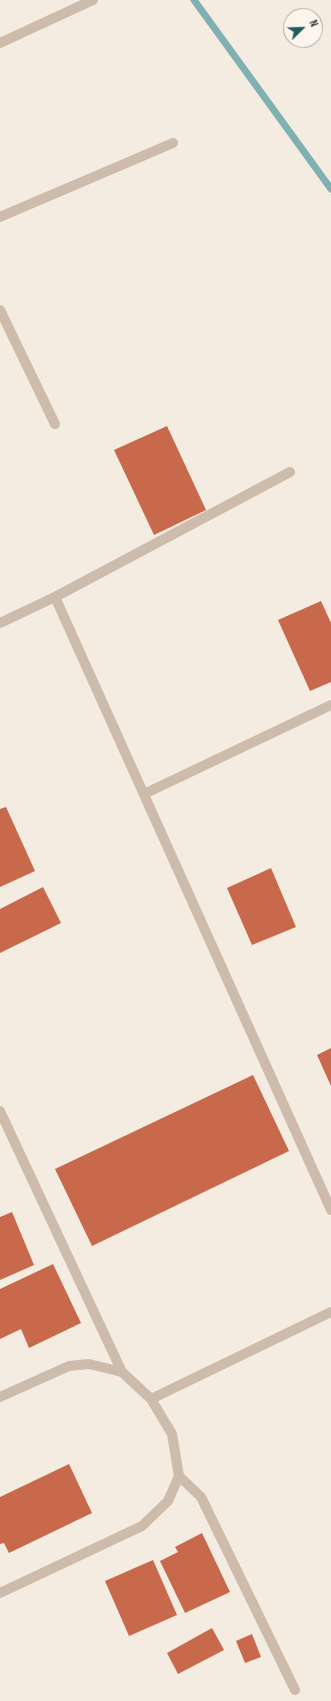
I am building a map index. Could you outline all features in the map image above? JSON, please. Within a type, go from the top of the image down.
[{"type":"street","points":[[0,43],[93,0]]},
{"type":"street","points":[[0,217],[173,143]]},
{"type":"street","points":[[0,310],[55,424]]},
{"type":"street","points":[[0,623],[55,597],[290,472]]},
{"type":"street","points":[[55,597],[331,1210]]},
{"type":"street","points":[[144,794],[331,705]]},
{"type":"street","points":[[0,1111],[122,1372],[151,1399],[172,1434],[179,1476],[168,1501],[142,1526],[0,1593]]},
{"type":"street","points":[[151,1399],[331,1312]]},
{"type":"street","points":[[0,1397],[69,1366],[89,1364],[122,1372]]},
{"type":"street","points":[[179,1476],[201,1497],[295,1690]]},
{"type":"building","points":[[167,426],[206,510],[154,535],[114,450]]},
{"type":"building","points":[[321,601],[331,623],[331,682],[310,691],[278,620]]},
{"type":"building","points":[[6,807],[35,871],[0,887],[0,809]]},
{"type":"building","points":[[271,868],[296,927],[252,945],[227,888]]},
{"type":"building","points":[[43,887],[61,923],[0,953],[0,909]]},
{"type":"building","points":[[331,1048],[331,1086],[317,1055]]},
{"type":"building","points":[[253,1075],[289,1151],[92,1246],[55,1169]]},
{"type":"building","points":[[12,1212],[34,1265],[0,1280],[0,1217]]},
{"type":"building","points":[[53,1264],[81,1323],[29,1348],[21,1329],[0,1339],[0,1289]]},
{"type":"building","points":[[69,1464],[92,1513],[9,1553],[4,1543],[0,1544],[0,1497]]},
{"type":"building","points":[[202,1533],[230,1592],[185,1613],[160,1561],[178,1552],[175,1547]]},
{"type":"building","points":[[153,1560],[177,1615],[129,1636],[105,1581]]},
{"type":"building","points":[[212,1628],[224,1650],[178,1674],[167,1653]]},
{"type":"building","points":[[252,1634],[261,1657],[245,1663],[236,1641]]},
{"type":"waterway","points":[[194,0],[331,189]]}]
